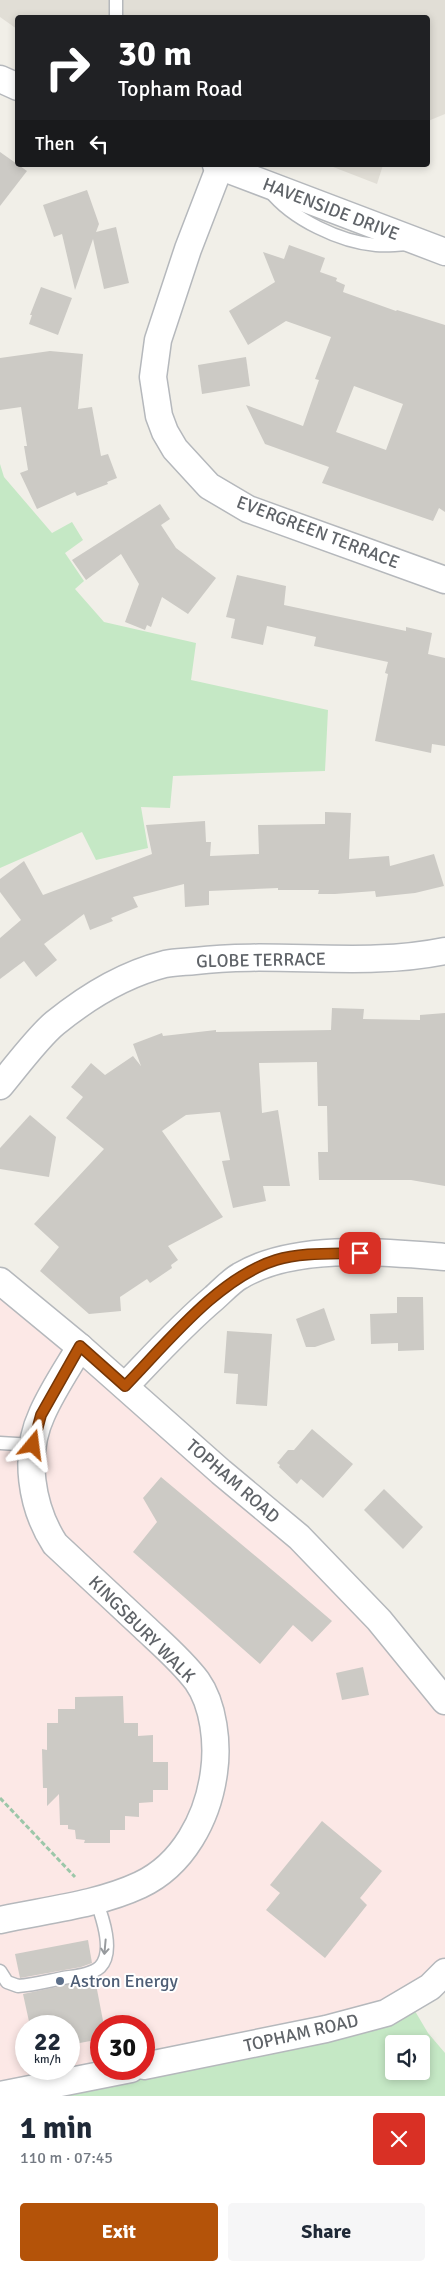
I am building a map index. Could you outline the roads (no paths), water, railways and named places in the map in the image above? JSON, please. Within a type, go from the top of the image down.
[{"type":"street","points":[[0,79],[15,86]]},
{"type":"street","name":"EVERGREEN TERRACE","points":[[218,167],[158,340],[153,377],[159,416],[165,432],[175,449],[209,486],[248,509],[445,580]]},
{"type":"street","name":"HAVENSIDE DRIVE","points":[[221,167],[445,252]]},
{"type":"street","name":"GLOBE TERRACE","points":[[0,1086],[54,1024],[102,990],[129,977],[165,964],[250,957],[303,959],[418,957],[445,951]]},
{"type":"street","points":[[125,1386],[192,1317],[238,1277],[259,1266],[278,1259],[314,1254],[401,1254],[445,1257]]},
{"type":"street","name":"TOPHAM ROAD","points":[[0,1281],[80,1346],[221,1472],[299,1537],[379,1620],[445,1701]]},
{"type":"street","name":"KINGSBURY WALK","points":[[3,1915],[96,1900],[140,1885],[155,1876],[187,1845],[209,1803],[216,1757],[210,1709],[198,1682],[177,1658],[55,1544],[46,1531],[38,1511],[32,1466],[33,1445],[41,1415],[80,1346]]},
{"type":"street","name":"TOPHAM ROAD","points":[[155,2064],[326,2029],[386,2013],[430,1987],[445,1972]]},
{"type":"street","points":[[0,2095],[90,2077]]},
{"type":"lane","points":[[116,0],[116,15]]},
{"type":"lane","points":[[0,1444],[33,1445]]},
{"type":"lane","points":[[0,1971],[7,1982],[18,1986],[85,1974],[99,1968],[103,1963],[106,1947],[105,1926],[96,1900]]},
{"type":"place","name":"Astron Energy","points":[[60,1981]]}]
